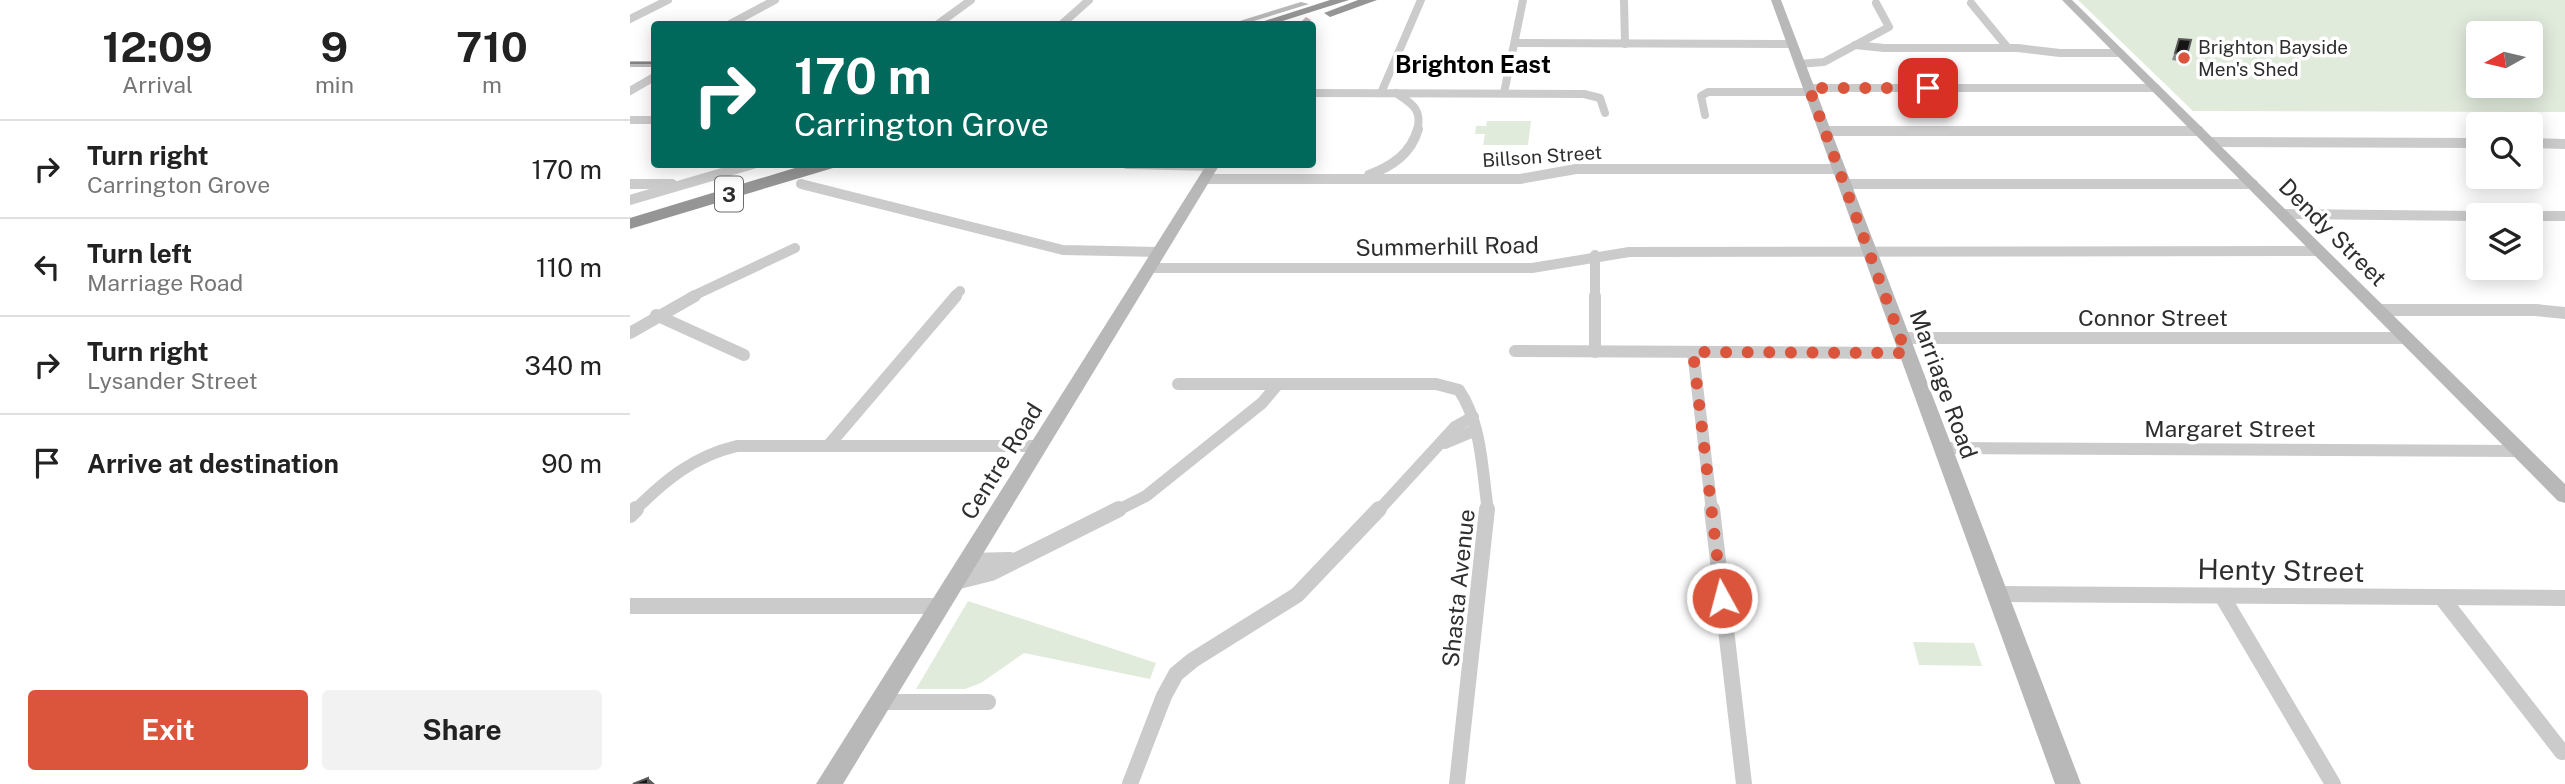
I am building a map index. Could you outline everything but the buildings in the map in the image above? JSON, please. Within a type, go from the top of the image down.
[{"type":"highway","points":[[1304,13],[1343,0]]},
{"type":"highway","points":[[1273,21],[1371,0]]},
{"type":"highway","name":"3","points":[[630,211],[774,168]]},
{"type":"highway","name":"3","points":[[630,224],[814,168]]},
{"type":"street","points":[[632,17],[668,0]]},
{"type":"street","points":[[736,21],[775,0]]},
{"type":"street","points":[[942,21],[971,0]]},
{"type":"street","points":[[1065,21],[1089,0]]},
{"type":"street","points":[[1504,93],[1523,0]]},
{"type":"street","points":[[1624,0],[1625,44]]},
{"type":"street","name":"Marriage Road","points":[[1776,0],[2068,784]]},
{"type":"street","name":"Dendy Street","points":[[2067,0],[2565,496]]},
{"type":"street","points":[[1381,93],[1421,1],[1409,1]]},
{"type":"street","points":[[1800,64],[1824,62],[1889,27],[1876,3]]},
{"type":"street","points":[[1971,3],[2008,48]]},
{"type":"street","points":[[1254,21],[1304,13]]},
{"type":"street","points":[[1516,43],[1792,44]]},
{"type":"street","points":[[1855,45],[1884,48],[2008,48],[2060,53],[2120,53]]},
{"type":"street","points":[[630,64],[651,64]]},
{"type":"street","points":[[630,91],[651,79]]},
{"type":"street","points":[[1705,115],[1701,96],[1708,92],[2156,88]]},
{"type":"street","points":[[1316,93],[1578,93],[1600,98],[1605,113]]},
{"type":"street","points":[[1363,178],[1399,161],[1412,146],[1420,114],[1416,107],[1395,93]]},
{"type":"street","points":[[630,120],[651,120]]},
{"type":"street","points":[[1824,131],[2199,131]]},
{"type":"street","points":[[2210,142],[2466,143]]},
{"type":"street","points":[[2543,144],[2565,144]]},
{"type":"street","points":[[630,200],[739,168]]},
{"type":"street","points":[[1183,168],[1211,170]]},
{"type":"street","name":"Billson Street","points":[[1211,170],[1363,178],[1520,179],[1576,169],[1838,169]]},
{"type":"street","name":"Centre Road","points":[[829,784],[1211,170]]},
{"type":"street","points":[[630,184],[682,185]]},
{"type":"street","name":"Summerhill Road","points":[[801,184],[1063,250],[1155,260],[1532,268],[1595,255],[1629,252],[2320,251]]},
{"type":"street","points":[[1844,184],[2253,184]]},
{"type":"street","points":[[2284,215],[2466,216]]},
{"type":"street","points":[[2543,216],[2565,216]]},
{"type":"street","points":[[633,326],[795,248]]},
{"type":"street","points":[[1595,255],[1595,352]]},
{"type":"street","points":[[828,446],[960,291]]},
{"type":"street","points":[[2378,310],[2536,310],[2565,313]]},
{"type":"street","points":[[656,315],[744,355]]},
{"type":"street","name":"Connor Street","points":[[1515,351],[1693,352],[1903,345],[2406,338]]},
{"type":"street","points":[[1693,352],[1744,784]]},
{"type":"street","name":"Shasta Avenue","points":[[1178,384],[1445,384],[1459,390],[1470,406],[1475,423],[1489,524],[1457,784]]},
{"type":"street","points":[[955,582],[991,573],[1151,493],[1270,396],[1273,384]]},
{"type":"street","points":[[1130,784],[1164,696],[1176,674],[1193,660],[1297,595],[1441,445],[1475,423]]},
{"type":"street","points":[[630,515],[668,477],[690,462],[728,448],[1039,446]]},
{"type":"street","name":"Margaret Street","points":[[1941,448],[2519,451]]},
{"type":"street","points":[[968,561],[1021,558]]},
{"type":"street","name":"Henty Street","points":[[1997,594],[2565,598]]},
{"type":"street","points":[[2222,596],[2333,784]]},
{"type":"street","points":[[2442,598],[2562,752]]},
{"type":"street","points":[[630,606],[940,606]]},
{"type":"street","points":[[880,702],[988,702]]},
{"type":"green space","points":[[2078,0],[2565,0],[2565,112],[2193,111]]},
{"type":"green space","points":[[1487,121],[1531,121],[1528,145],[1483,145],[1485,134],[1475,134],[1476,126],[1486,126]]},
{"type":"green space","points":[[968,601],[1156,663],[1150,679],[1024,653],[981,683],[965,689],[916,689]]},
{"type":"green space","points":[[1913,642],[1974,643],[1982,666],[1919,665]]},
{"type":"tram line","points":[[630,63],[651,63]]},
{"type":"place","name":"Brighton Bayside Men's Shed","points":[[2184,58]]},
{"type":"district","name":"Brighton East","points":[[1473,64]]},
{"type":"route","points":[[1722,598],[1693,352],[1906,353],[1809,88],[1928,88]]}]
